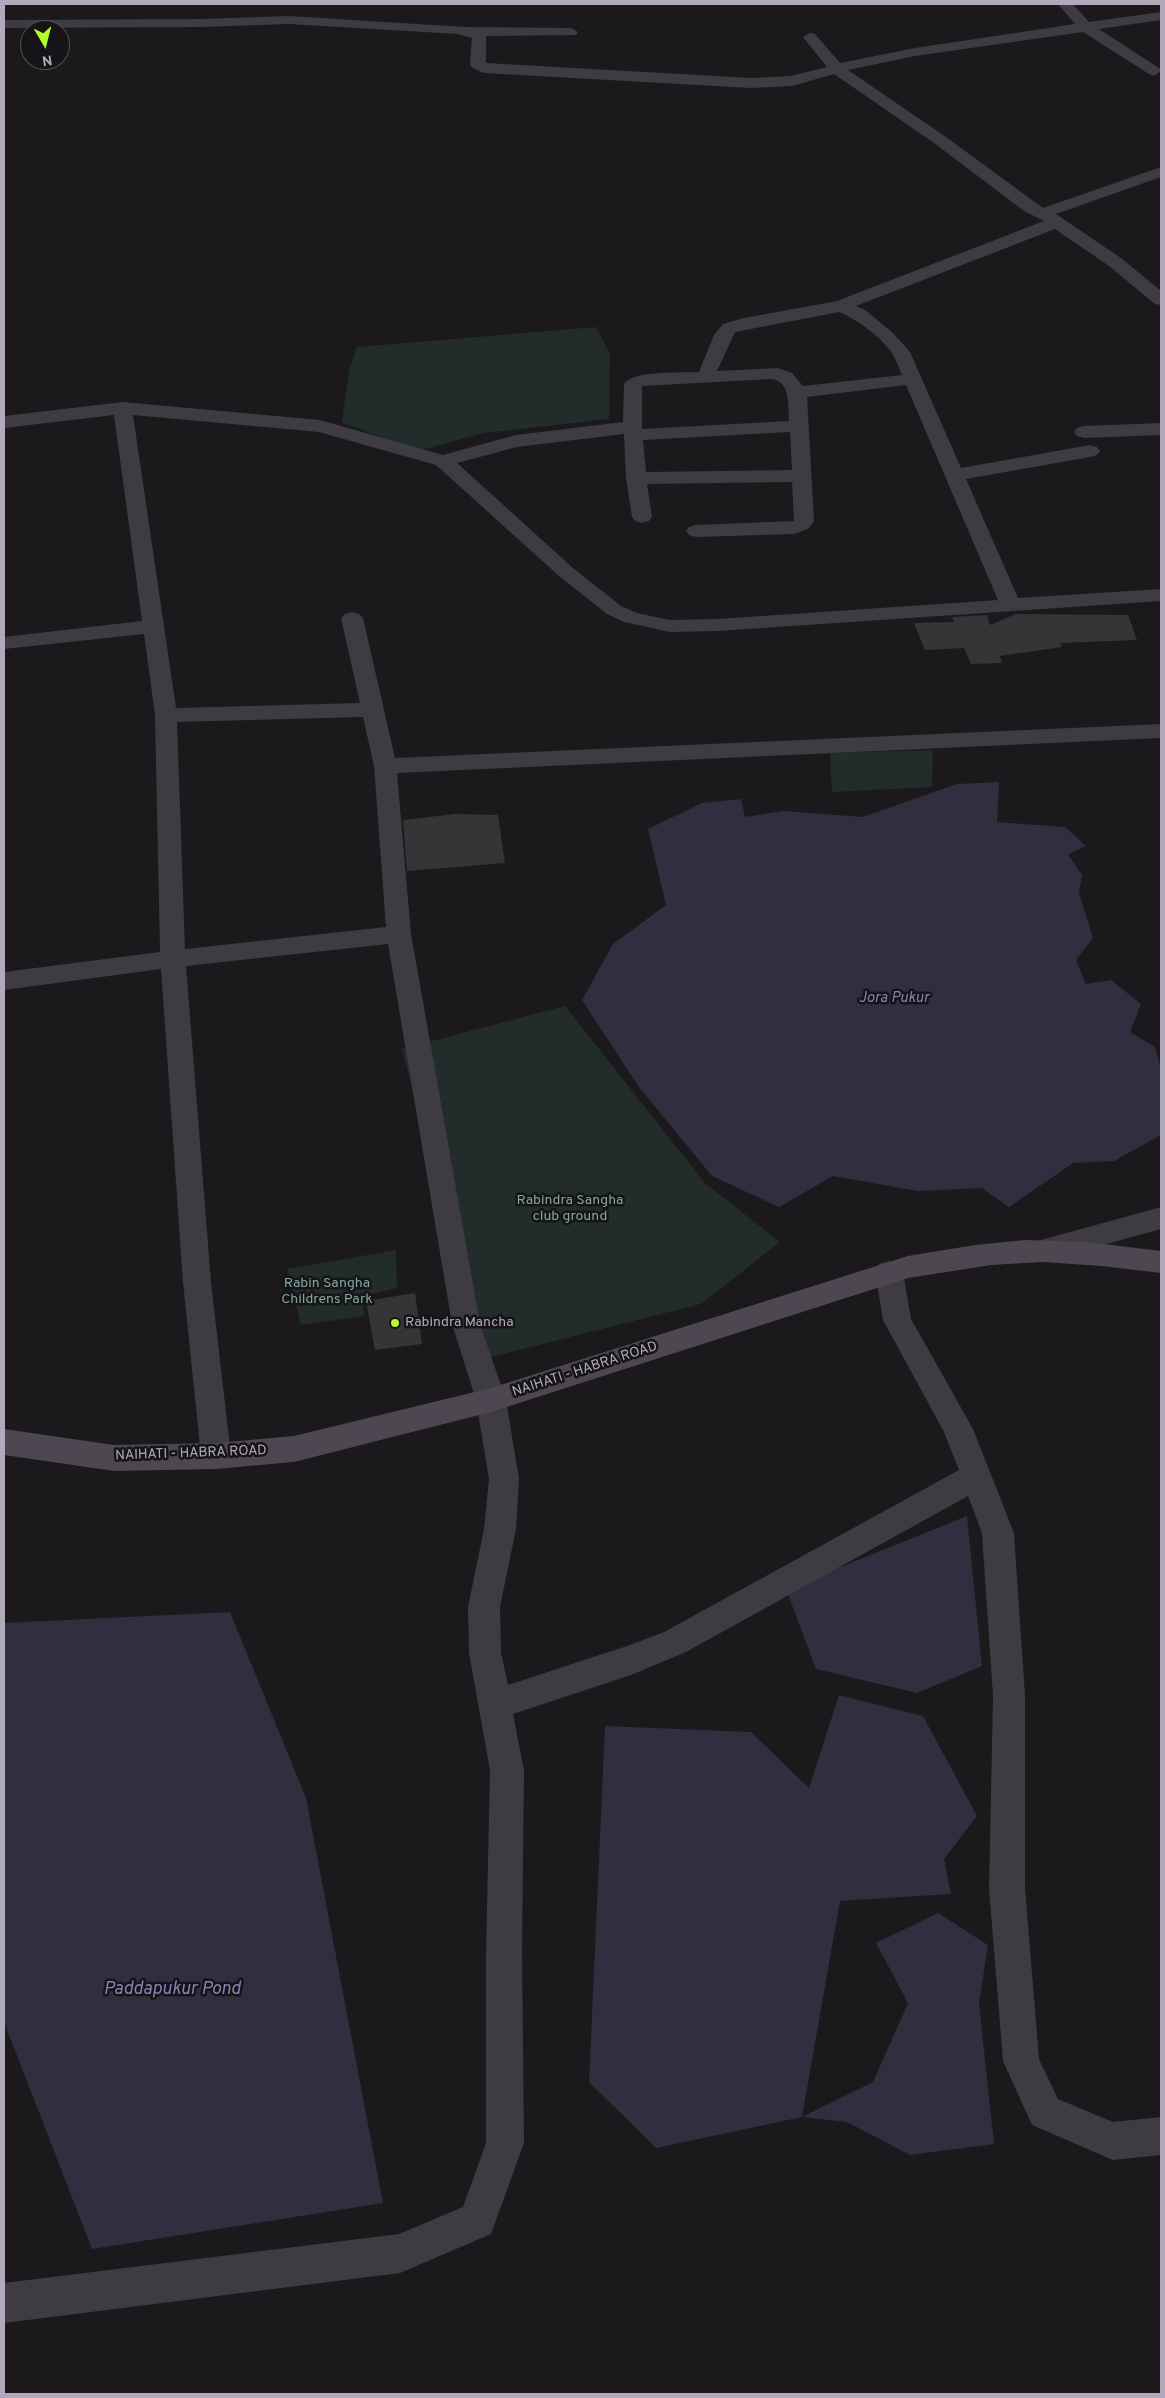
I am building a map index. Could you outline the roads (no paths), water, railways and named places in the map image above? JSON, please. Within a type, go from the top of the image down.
[{"type":"main road","name":"NAIHATI - HABRA ROAD","points":[[4,1442],[114,1458],[216,1456],[294,1450],[491,1400],[889,1272],[964,1257],[1041,1251],[1121,1256],[1161,1262]]},
{"type":"street","points":[[221,23],[226,4]]},
{"type":"street","points":[[1065,4],[1085,27],[1154,71]]},
{"type":"street","points":[[468,32],[479,36],[478,65],[484,68],[751,83],[792,81],[858,63],[915,52],[1085,27],[1157,19]]},
{"type":"street","points":[[4,24],[221,23],[289,20],[468,32],[571,32]]},
{"type":"street","points":[[810,37],[838,70],[940,140],[1042,214],[1057,222],[1114,262],[1161,300]]},
{"type":"street","points":[[1042,214],[1161,172]]},
{"type":"street","points":[[706,376],[723,335],[729,328],[744,323],[841,306],[1057,222]]},
{"type":"street","points":[[841,306],[859,314],[887,337],[901,352],[1011,606]]},
{"type":"street","points":[[642,517],[632,431],[633,384],[637,381],[706,376],[782,374],[789,378],[797,390],[804,521],[801,525],[794,528],[696,531]]},
{"type":"street","points":[[797,390],[803,392],[914,380]]},
{"type":"street","points":[[123,408],[166,715],[173,959],[197,1282],[216,1456]]},
{"type":"street","points":[[4,422],[123,408],[320,426],[443,461],[566,572],[614,610],[631,618],[670,626],[718,625],[1161,595]]},
{"type":"street","points":[[443,461],[516,440],[632,431],[798,426]]},
{"type":"street","points":[[1084,432],[1161,430]]},
{"type":"street","points":[[955,475],[1090,451]]},
{"type":"street","points":[[636,478],[802,476]]},
{"type":"street","points":[[4,2302],[400,2252],[477,2220],[504,2143],[504,1953],[507,1770],[486,1653],[484,1607],[500,1529],[504,1479],[491,1400],[466,1324],[399,934],[385,766],[352,618]]},
{"type":"street","points":[[4,642],[155,626]]},
{"type":"street","points":[[166,715],[374,710]]},
{"type":"street","points":[[385,766],[1161,731]]},
{"type":"street","points":[[4,981],[173,959],[399,934]]},
{"type":"street","points":[[1041,1251],[1161,1218]]},
{"type":"street","points":[[889,1272],[897,1320],[958,1430],[998,1533],[1009,1696],[1007,1888],[1021,2062],[1045,2112],[1113,2141],[1161,2136]]},
{"type":"street","points":[[495,1705],[631,1660],[675,1642],[976,1476]]},
{"type":"water","name":"Jora Pukur","points":[[999,782],[997,822],[1065,827],[1086,846],[1068,854],[1082,875],[1079,893],[1093,938],[1076,960],[1086,984],[1111,980],[1141,1004],[1130,1032],[1155,1047],[1161,1069],[1161,1135],[1114,1161],[1073,1163],[1009,1207],[982,1188],[918,1191],[833,1176],[779,1207],[712,1176],[639,1087],[582,1000],[613,944],[666,905],[648,829],[702,803],[741,799],[745,817],[783,811],[863,817],[957,784]]},
{"type":"water","points":[[967,1516],[982,1666],[917,1693],[816,1669],[786,1589]]},
{"type":"water","name":"Paddapukur Pond","points":[[230,1612],[306,1798],[383,2203],[92,2249],[4,2022],[4,1623]]},
{"type":"water","points":[[839,1695],[923,1716],[977,1816],[944,1859],[951,1894],[840,1901],[802,2117],[656,2148],[589,2082],[605,1726],[751,1732],[809,1788]]},
{"type":"water","points":[[938,1913],[988,1945],[979,2003],[994,2144],[910,2155],[847,2122],[802,2117],[873,2082],[908,2003],[876,1943]]},
{"type":"place","name":"Rabindra Mancha","points":[[395,1323]]},
{"type":"park label","name":"Rabindra Sangha club ground","points":[[570,1210]]},
{"type":"park label","name":"Rabin Sangha Childrens Park","points":[[327,1292]]}]
